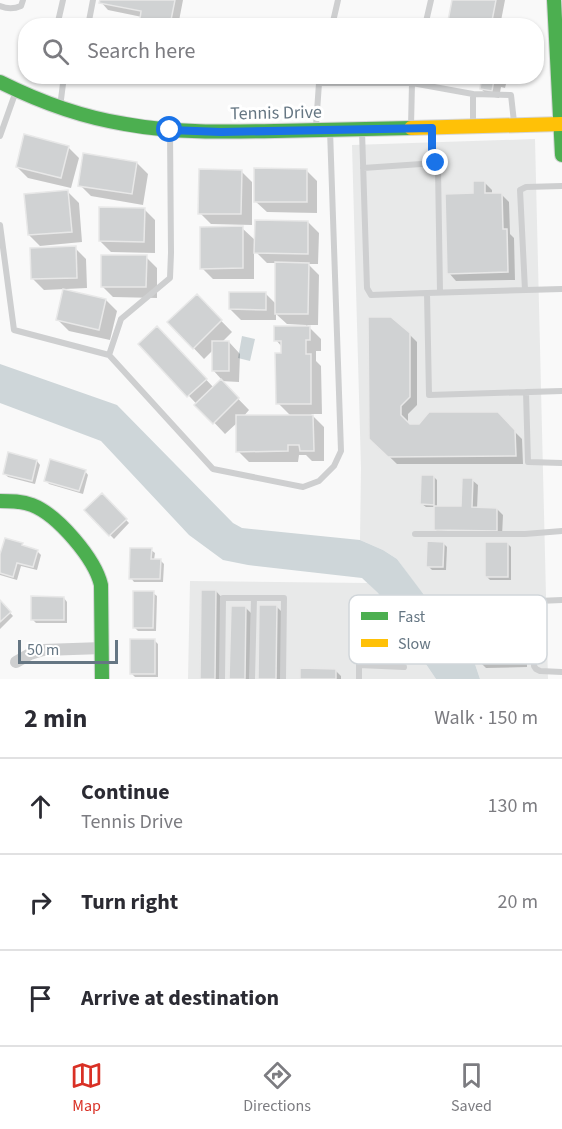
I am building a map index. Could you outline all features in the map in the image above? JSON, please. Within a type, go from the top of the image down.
[{"type":"street","points":[[554,0],[559,16],[562,155]]},
{"type":"street","name":"Tennis Drive","points":[[0,82],[44,103],[87,116],[134,126],[170,130],[221,132],[561,124]]},
{"type":"street","points":[[0,501],[18,501],[35,506],[48,514],[72,537],[97,571],[101,585],[102,679]]},
{"type":"street","points":[[16,662],[43,650],[103,648]]},
{"type":"lane","points":[[0,6],[15,8],[21,6],[23,0]]},
{"type":"lane","points":[[59,18],[63,0]]},
{"type":"lane","points":[[90,18],[93,0]]},
{"type":"lane","points":[[334,18],[338,0]]},
{"type":"lane","points":[[427,18],[431,0]]},
{"type":"lane","points":[[60,108],[63,84]]},
{"type":"lane","points":[[0,225],[14,330],[109,355],[213,469],[303,487],[319,481],[334,466],[341,451],[320,84]]},
{"type":"lane","points":[[411,128],[412,84]]},
{"type":"lane","points":[[429,84],[472,94],[511,95],[515,126]]},
{"type":"lane","points":[[0,136],[16,90]]},
{"type":"lane","points":[[472,94],[473,127]]},
{"type":"lane","points":[[432,128],[432,149],[438,168],[440,292]]},
{"type":"lane","points":[[362,129],[367,288],[370,295],[562,289]]},
{"type":"lane","points":[[109,355],[121,319],[170,278],[170,130]]},
{"type":"lane","points":[[363,168],[436,163]]},
{"type":"lane","points":[[525,290],[520,190],[526,187],[562,186]]},
{"type":"lane","points":[[427,293],[429,394],[562,391]]},
{"type":"lane","points":[[526,392],[528,462],[562,463]]},
{"type":"lane","points":[[415,534],[525,534],[562,531]]},
{"type":"lane","points":[[222,679],[224,598],[284,598],[283,679]]},
{"type":"lane","points":[[252,679],[254,598]]},
{"type":"lane","points":[[547,601],[562,600]]},
{"type":"lane","points":[[359,679],[359,664],[404,667]]},
{"type":"lane","points":[[534,664],[540,671],[562,672]]},
{"type":"shaded area","points":[[535,139],[546,595],[423,595],[397,559],[360,540],[361,468],[352,145]]},
{"type":"shaded area","points":[[242,336],[255,339],[250,361],[238,358]]},
{"type":"shaded area","points":[[0,364],[117,405],[233,523],[242,528],[360,540],[397,559],[424,595],[379,595],[362,578],[223,560],[189,535],[101,441],[0,403]]},
{"type":"shaded area","points":[[190,581],[368,583],[379,595],[349,595],[349,664],[426,664],[436,679],[188,679]]},
{"type":"shaded area","points":[[547,637],[548,679],[480,679],[475,664],[547,664]]},
{"type":"shaded area","points":[[426,664],[475,664],[480,679],[436,679]]},
{"type":"building","points":[[100,0],[175,0],[171,18],[140,18],[141,11],[99,3]]},
{"type":"building","points":[[452,0],[496,0],[493,18],[449,18]]},
{"type":"building","points":[[481,84],[493,84],[492,91],[480,89]]},
{"type":"building","points":[[24,134],[69,146],[61,178],[16,167]]},
{"type":"building","points":[[83,153],[137,162],[132,194],[78,186]]},
{"type":"building","points":[[254,168],[307,169],[307,202],[254,202]]},
{"type":"building","points":[[199,169],[242,170],[241,214],[198,214]]},
{"type":"building","points":[[473,181],[485,181],[485,193],[502,193],[503,229],[507,229],[508,272],[447,274],[445,194],[473,193]]},
{"type":"building","points":[[68,190],[72,232],[28,235],[24,194]]},
{"type":"building","points":[[99,207],[145,208],[144,242],[99,241]]},
{"type":"building","points":[[255,220],[308,221],[308,254],[254,253]]},
{"type":"building","points":[[243,226],[243,268],[200,269],[200,227]]},
{"type":"building","points":[[76,246],[77,278],[31,279],[30,248]]},
{"type":"building","points":[[101,255],[147,255],[146,287],[101,287]]},
{"type":"building","points":[[275,262],[309,263],[308,314],[275,314]]},
{"type":"building","points":[[63,289],[106,299],[99,330],[56,320]]},
{"type":"building","points":[[229,292],[266,292],[266,310],[229,309]]},
{"type":"building","points":[[197,294],[222,320],[193,349],[167,322]]},
{"type":"building","points":[[368,317],[391,317],[410,333],[410,397],[401,406],[401,415],[410,424],[419,424],[429,412],[498,412],[515,430],[516,456],[388,457],[369,439]]},
{"type":"building","points":[[157,326],[207,379],[187,397],[138,344]]},
{"type":"building","points":[[274,326],[310,326],[310,340],[306,340],[306,354],[311,354],[311,404],[276,404],[275,353],[281,353],[281,341],[274,341]]},
{"type":"building","points":[[212,341],[229,341],[229,371],[212,371]]},
{"type":"building","points":[[221,379],[239,398],[213,424],[194,405]]},
{"type":"building","points":[[236,415],[313,415],[314,451],[300,451],[299,445],[288,445],[288,451],[236,452]]},
{"type":"building","points":[[8,452],[37,460],[32,481],[3,474]]},
{"type":"building","points":[[50,459],[86,470],[79,491],[44,481]]},
{"type":"building","points":[[421,475],[434,475],[434,505],[420,504]]},
{"type":"building","points":[[462,478],[473,478],[472,507],[497,508],[497,531],[434,530],[434,506],[461,506]]},
{"type":"building","points":[[102,493],[127,519],[109,536],[84,510]]},
{"type":"building","points":[[5,538],[38,550],[33,567],[17,563],[13,577],[0,573],[0,554]]},
{"type":"building","points":[[427,541],[444,542],[443,567],[426,567]]},
{"type":"building","points":[[485,542],[508,542],[508,577],[485,577]]},
{"type":"building","points":[[130,548],[152,548],[151,559],[161,559],[160,579],[129,579]]},
{"type":"building","points":[[201,590],[216,590],[215,679],[200,679]]},
{"type":"building","points":[[133,591],[154,591],[153,628],[133,628]]},
{"type":"building","points":[[31,596],[64,597],[64,620],[31,620]]},
{"type":"building","points":[[0,600],[11,612],[0,622]]},
{"type":"building","points":[[259,605],[277,605],[276,679],[258,679]]},
{"type":"building","points":[[231,606],[246,606],[245,679],[229,679]]},
{"type":"building","points":[[130,639],[155,639],[155,674],[130,674]]},
{"type":"building","points":[[300,668],[336,669],[336,679],[300,679]]},
{"type":"traffic: fast","points":[[554,0],[562,155]]},
{"type":"traffic: fast","points":[[0,82],[77,113],[143,127],[237,132],[411,128]]},
{"type":"traffic: fast","points":[[0,501],[24,503],[42,510],[64,528],[91,563],[101,585],[102,679]]},
{"type":"traffic: slow","points":[[411,128],[561,124]]},
{"type":"route","points":[[170,130],[221,132],[432,128],[432,149],[436,163]]}]
